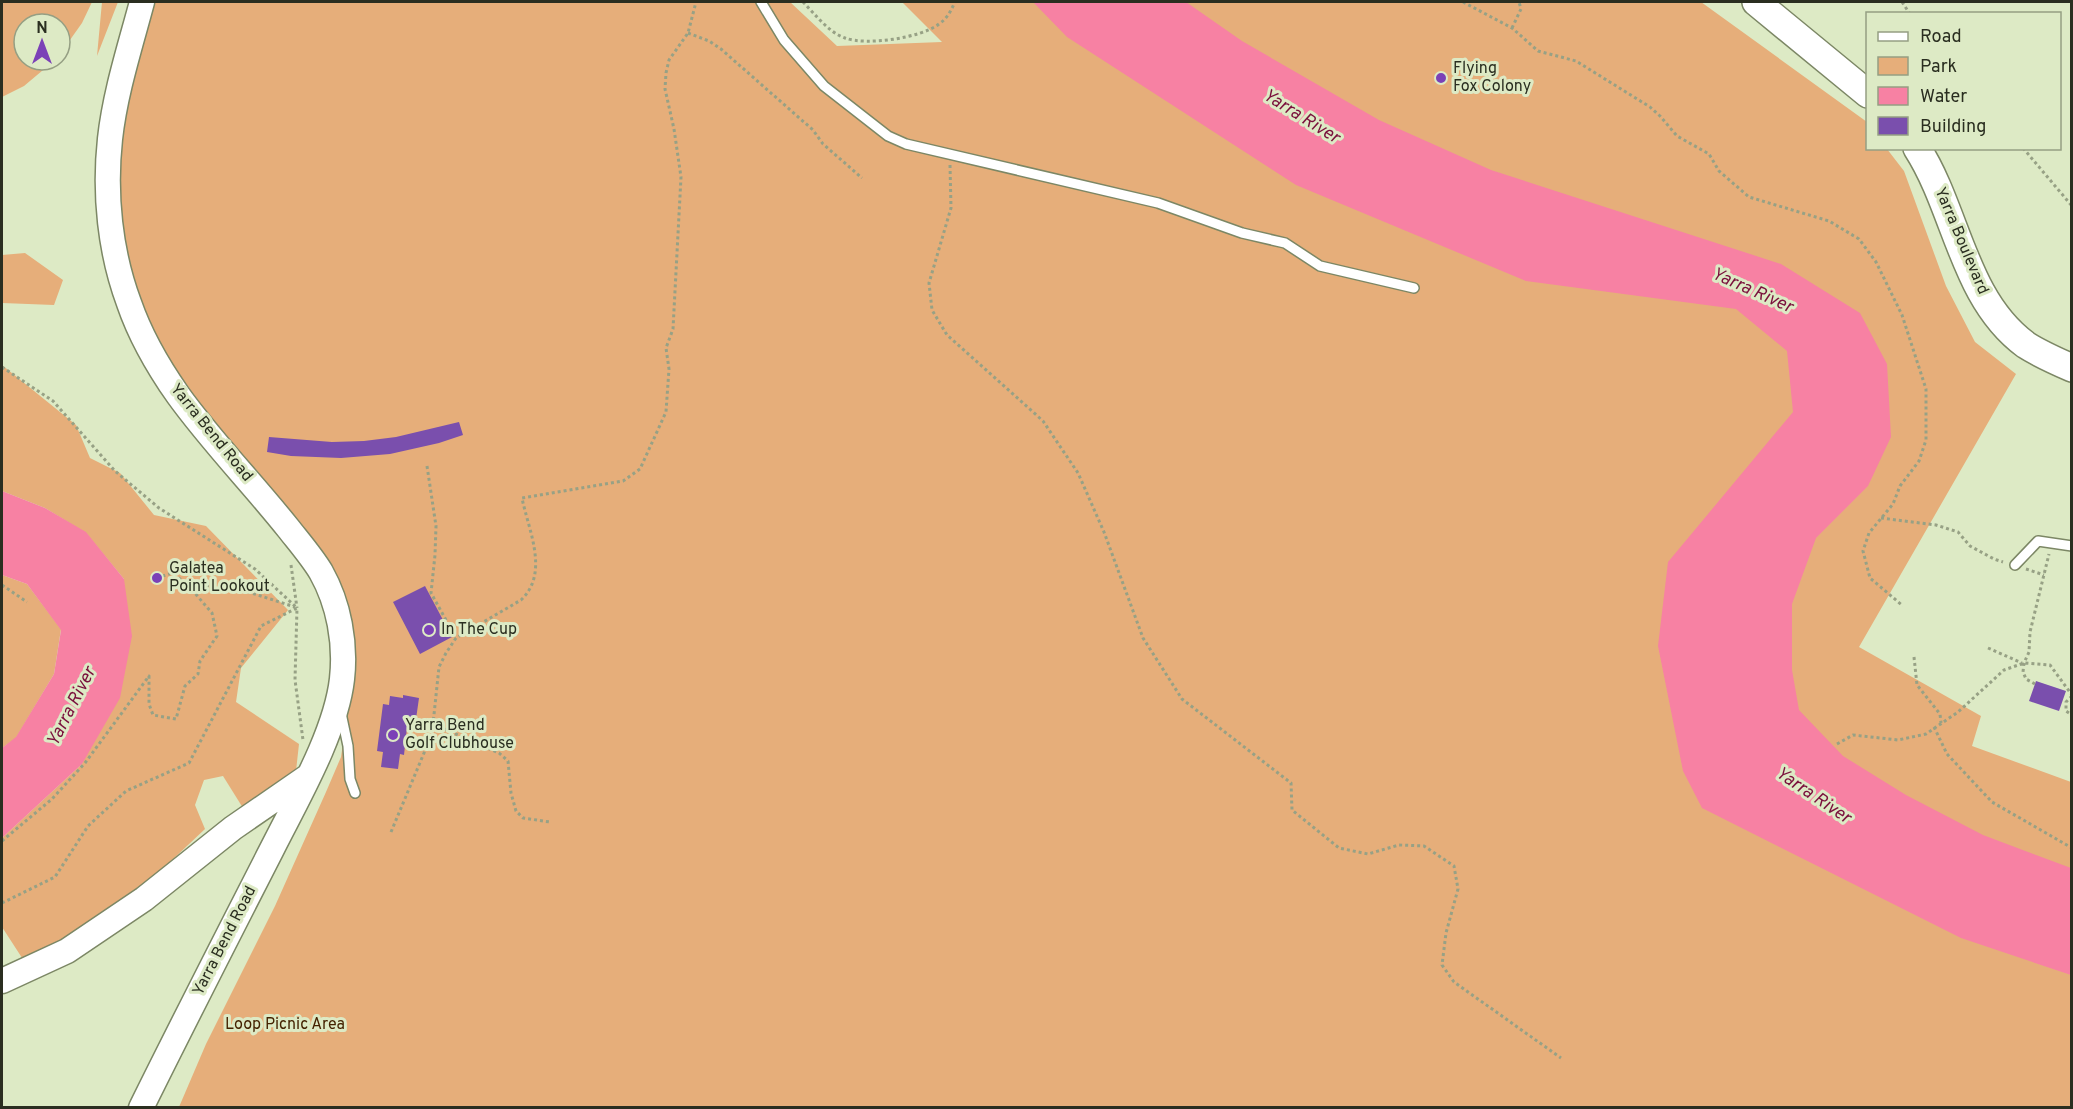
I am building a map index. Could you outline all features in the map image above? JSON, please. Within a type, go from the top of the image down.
[{"type":"main road","points":[[1756,2],[1866,92]]},
{"type":"main road","name":"Yarra Boulevard","points":[[1918,150],[1935,180],[1970,266],[1994,312],[2004,325],[2027,345],[2072,368]]},
{"type":"street","name":"Yarra Bend Road","points":[[141,1107],[309,775],[338,702],[343,662],[341,626],[332,596],[321,572],[282,520],[179,396],[142,333],[129,304],[119,270],[109,205],[110,138],[116,104],[142,2]]},
{"type":"street","points":[[2,981],[67,951],[144,899],[233,828],[309,775]]},
{"type":"lane","points":[[760,2],[784,40],[824,86],[888,136],[906,144],[1158,203],[1242,233],[1285,243],[1320,266],[1414,288]]},
{"type":"lane","points":[[2015,565],[2038,541],[2072,546]]},
{"type":"lane","points":[[338,702],[348,746],[350,779],[355,793]]},
{"type":"path","points":[[391,832],[424,753],[433,724],[439,667],[456,638],[521,600],[529,592],[535,571],[535,548],[522,498],[623,481],[640,469],[666,412],[669,369],[666,348],[673,329],[681,177],[665,89],[666,73],[669,60],[688,33],[696,2]]},
{"type":"path","points":[[803,2],[842,37],[853,40],[882,40],[913,35],[938,26],[948,16],[955,2]]},
{"type":"path","points":[[1463,2],[1512,28],[1538,51],[1576,61],[1650,107],[1677,136],[1709,154],[1719,171],[1749,197],[1829,221],[1859,239],[1876,262],[1902,315],[1926,389],[1926,440],[1918,461],[1900,486],[1893,504],[1869,533],[1863,551],[1870,578],[1903,606]]},
{"type":"path","points":[[1512,28],[1521,9],[1520,2]]},
{"type":"path","points":[[688,33],[709,41],[721,50],[813,130],[823,144],[862,178]]},
{"type":"path","points":[[2025,150],[2072,206]]},
{"type":"path","points":[[950,154],[951,208],[929,283],[932,310],[947,335],[1043,421],[1078,473],[1104,532],[1143,638],[1182,699],[1291,783],[1292,810],[1339,848],[1368,854],[1399,845],[1424,846],[1454,866],[1458,889],[1446,933],[1442,965],[1454,982],[1561,1058]]},
{"type":"path","points":[[2,367],[53,402],[115,471],[159,508],[255,569],[297,608]]},
{"type":"path","points":[[427,466],[436,526],[431,593],[456,638]]},
{"type":"path","points":[[1881,518],[1936,525],[1958,532],[1971,546],[1994,559],[2044,575]]},
{"type":"path","points":[[2035,684],[2026,679],[2023,672],[2024,663],[2029,652],[2030,632],[2052,544]]},
{"type":"path","points":[[288,555],[297,608],[295,680],[303,743]]},
{"type":"path","points":[[2,841],[52,799],[85,763],[148,676],[149,704],[153,715],[176,719],[185,686],[198,674],[200,661],[217,636],[212,613],[187,584],[172,573],[157,578]]},
{"type":"path","points":[[187,584],[239,589],[297,608]]},
{"type":"path","points":[[2,585],[27,602]]},
{"type":"path","points":[[2,903],[55,877],[88,826],[126,791],[189,763],[261,627],[297,608]]},
{"type":"path","points":[[1988,648],[2024,663],[2049,665],[2072,696],[2066,702],[2066,711],[2072,715]]},
{"type":"path","points":[[1914,657],[1917,685],[1940,714],[1941,723]]},
{"type":"path","points":[[1836,744],[1853,735],[1898,740],[1926,734],[1958,712],[2004,670],[2024,663]]},
{"type":"path","points":[[433,724],[499,753],[508,761],[511,793],[516,811],[523,818],[550,822]]},
{"type":"path","points":[[1934,727],[1947,754],[1992,802],[2072,848]]},
{"type":"green space","points":[[2,2],[92,2],[72,37],[72,12],[12,12],[12,72],[41,72],[24,86],[2,97]]},
{"type":"green space","points":[[102,2],[118,2],[97,56]]},
{"type":"green space","name":"Loop Picnic Area","points":[[142,2],[790,2],[837,46],[942,42],[902,2],[1701,2],[1866,121],[1866,150],[1888,150],[1904,171],[1946,286],[1975,342],[2016,374],[1859,647],[1981,716],[1972,746],[2071,782],[2071,1107],[179,1107],[206,1044],[275,906],[326,792],[341,757],[346,723],[332,596],[142,333],[108,194]]},
{"type":"green space","points":[[25,253],[63,280],[54,305],[2,303],[2,255]]},
{"type":"green space","points":[[2,365],[76,425],[90,458],[120,473],[154,515],[206,526],[288,610],[241,668],[236,702],[299,744],[296,771],[243,808],[223,776],[204,780],[195,805],[205,829],[84,943],[26,964],[2,927],[2,838],[82,764],[124,579],[86,533],[45,508],[2,491]]},
{"type":"green space","points":[[2,575],[27,584],[61,629],[54,674],[16,738],[2,748]]},
{"type":"water","name":"Yarra River","points":[[1033,2],[1186,2],[1242,41],[1379,120],[1491,170],[1781,264],[1860,313],[1887,364],[1891,437],[1868,486],[1816,538],[1792,604],[1792,670],[1799,710],[1843,756],[1906,795],[1983,835],[2071,868],[2071,975],[1961,938],[1702,808],[1683,771],[1658,646],[1668,562],[1793,412],[1787,351],[1736,309],[1526,281],[1296,185],[1067,37]]},
{"type":"water","name":"Yarra River","points":[[2,491],[45,508],[86,532],[124,579],[132,636],[120,698],[82,764],[2,838],[2,748],[16,737],[54,674],[61,630],[27,584],[2,575]]},
{"type":"building","points":[[459,422],[463,435],[390,454],[341,458],[291,456],[267,452],[269,437],[332,442],[364,441],[396,437]]},
{"type":"building","points":[[425,586],[452,637],[420,654],[393,602]]},
{"type":"building","points":[[2036,681],[2066,691],[2059,711],[2029,701]]},
{"type":"building","name":"Yarra Bend Golf Clubhouse","points":[[403,695],[419,698],[416,719],[408,718],[404,755],[400,754],[398,769],[381,767],[383,752],[377,751],[383,704],[389,705],[390,696],[403,698]]},
{"type":"place","name":"Flying Fox Colony","points":[[1441,78]]},
{"type":"place","name":"Galatea Point Lookout","points":[[157,578]]},
{"type":"place","name":"In The Cup","points":[[429,630]]},
{"type":"place","name":"Yarra Bend Golf Clubhouse","points":[[393,735]]}]
